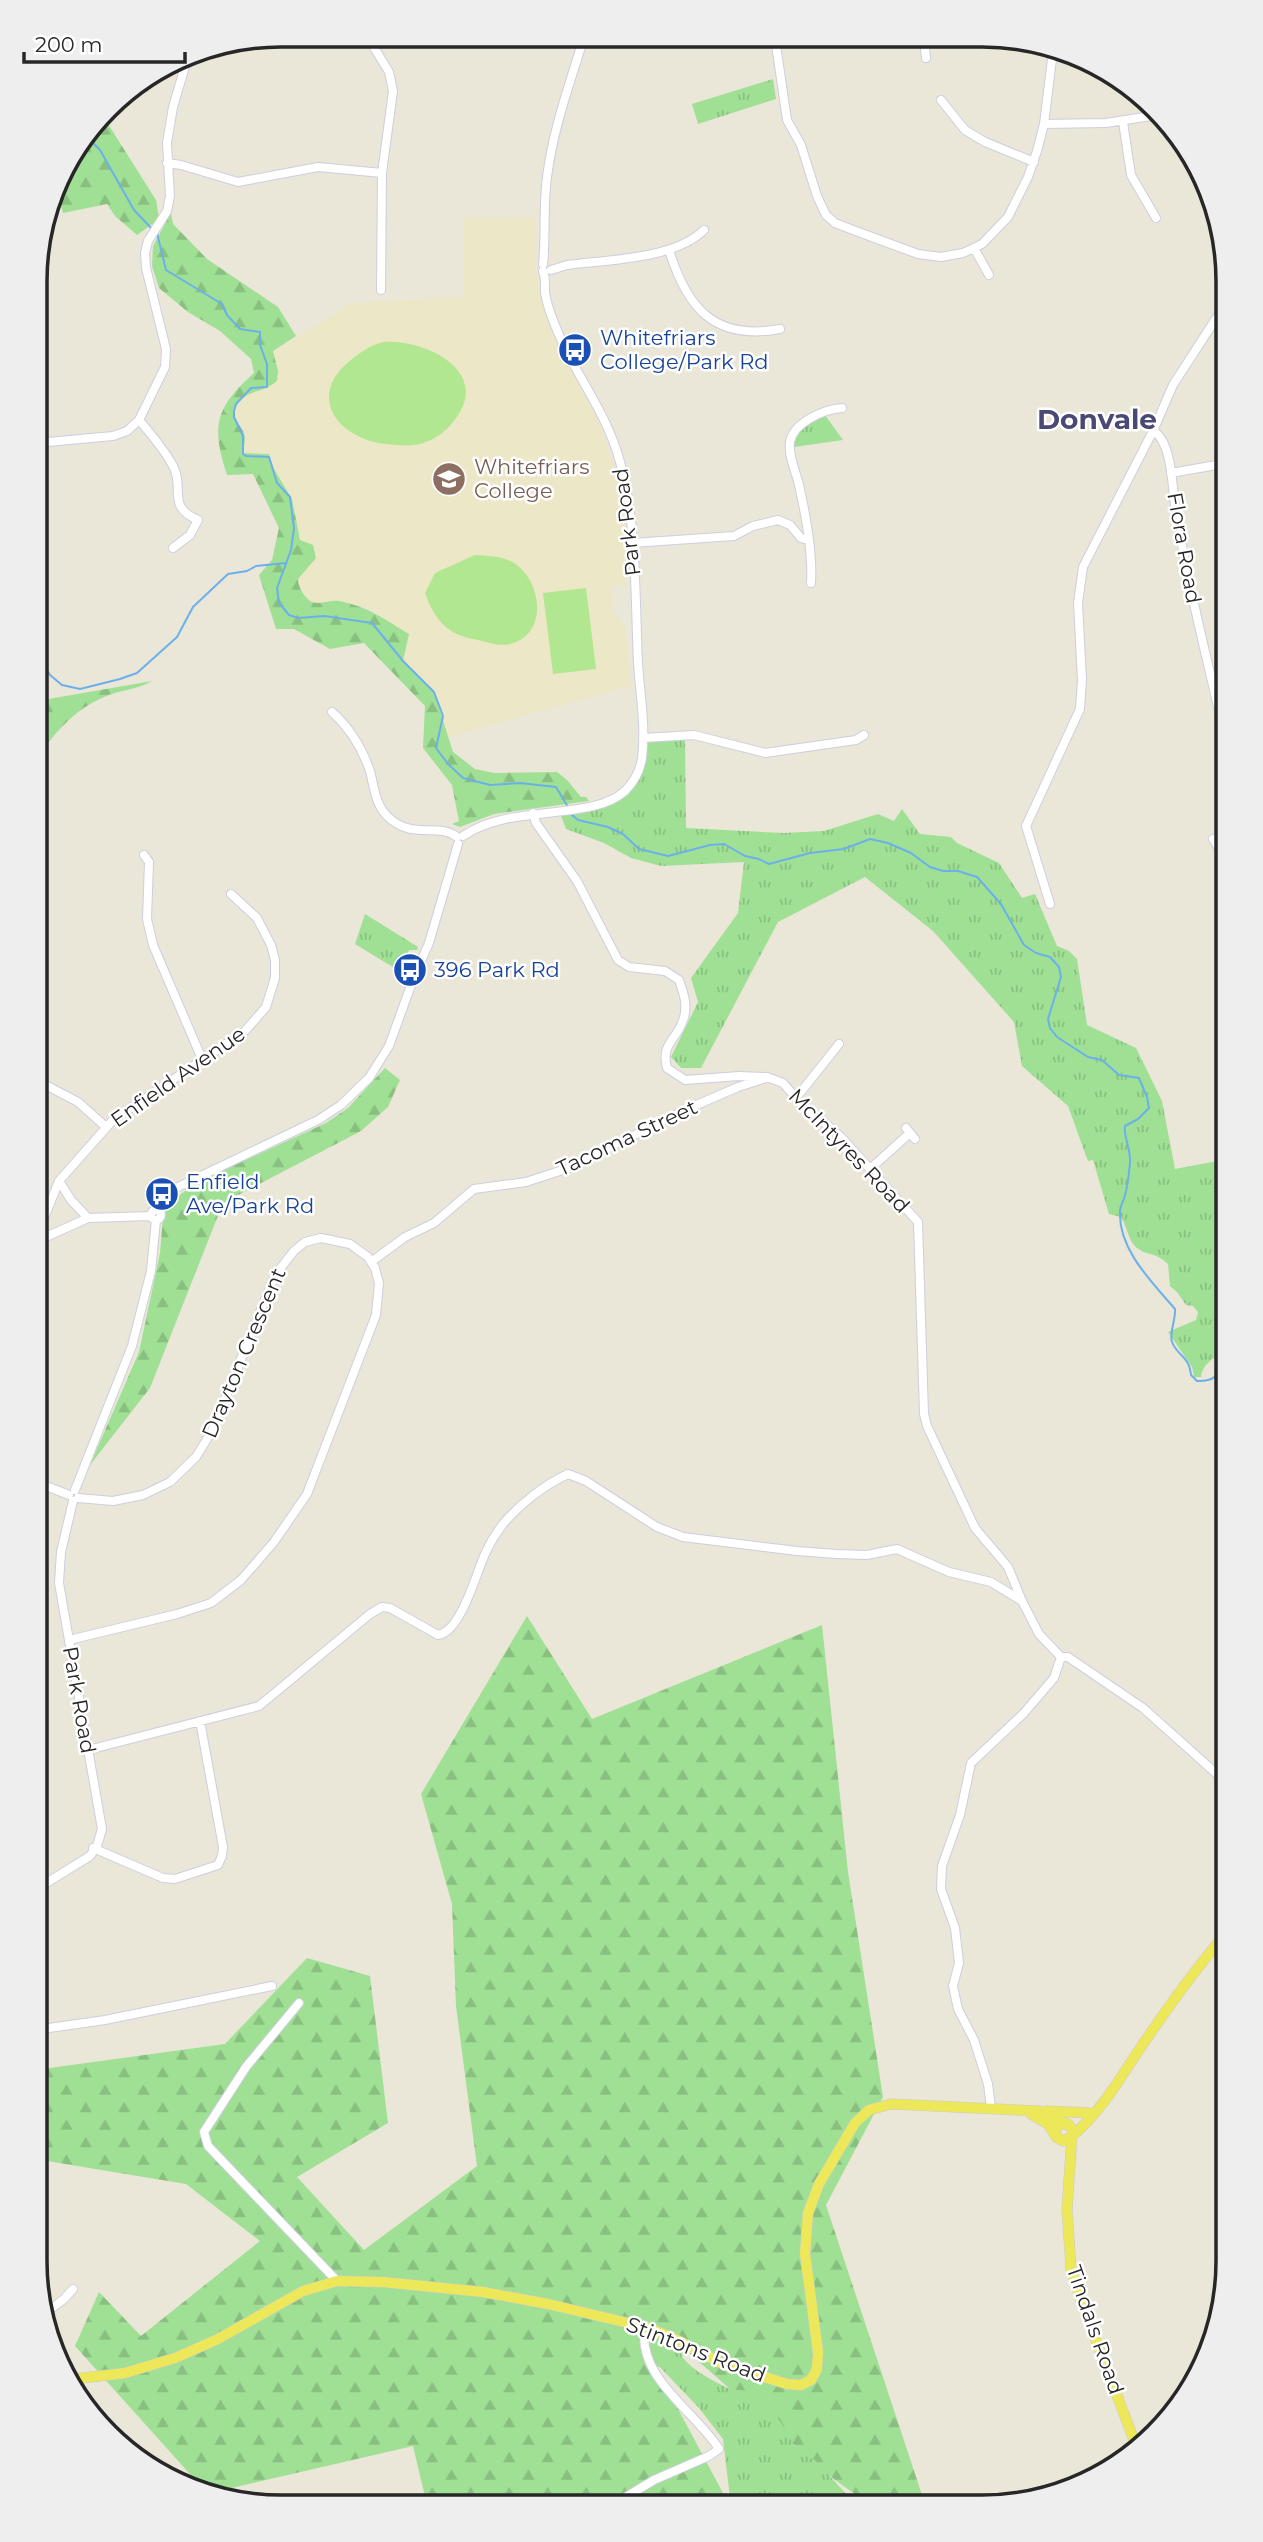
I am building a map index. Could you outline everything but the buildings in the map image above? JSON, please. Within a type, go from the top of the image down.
[{"type":"main road","points":[[1101,2105],[1068,2124],[1057,2126],[1056,2136],[1063,2141],[1072,2136],[1101,2105],[1179,1992],[1215,1947]]},
{"type":"main road","name":"Stintons Road","points":[[79,2378],[125,2372],[175,2358],[228,2333],[303,2291],[337,2281],[415,2285],[505,2295],[645,2326],[671,2336],[723,2364],[787,2384],[801,2385],[811,2380],[817,2369],[805,2253],[808,2213],[819,2184],[850,2130],[866,2111],[887,2104],[1039,2111],[1068,2124]]},
{"type":"main road","name":"Stintons Road","points":[[1023,2111],[1042,2119],[1056,2136]]},
{"type":"main road","points":[[1039,2111],[1090,2113]]},
{"type":"main road","points":[[1068,2124],[1073,2131],[1072,2136]]},
{"type":"main road","name":"Tindals Road","points":[[1056,2136],[1069,2167]]},
{"type":"main road","name":"Tindals Road","points":[[1072,2136],[1067,2236],[1073,2277],[1134,2439]]},
{"type":"street","points":[[776,47],[787,120],[800,145],[826,215],[841,226],[924,255],[949,256],[974,248],[989,239],[1004,223],[1034,162],[1044,124],[1052,59]]},
{"type":"street","points":[[925,47],[926,58]]},
{"type":"street","points":[[373,48],[391,80],[392,105],[382,173],[381,290]]},
{"type":"street","name":"Park Road","points":[[459,839],[474,828],[493,820],[591,806],[613,799],[634,781],[640,764],[643,738],[639,721],[640,687],[628,495],[620,461],[603,416],[577,367],[552,303],[544,253],[544,209],[550,159],[581,48]]},
{"type":"street","points":[[48,442],[57,443],[113,436],[127,431],[139,420],[165,367],[166,349],[146,268],[145,253],[148,242],[166,214],[169,200],[167,163],[170,126],[185,69]]},
{"type":"street","points":[[941,100],[965,130],[985,142],[1034,162]]},
{"type":"street","points":[[1044,124],[1123,122],[1148,117]]},
{"type":"street","points":[[1123,122],[1131,175],[1156,218]]},
{"type":"street","points":[[167,163],[239,182],[318,167],[382,173]]},
{"type":"street","points":[[548,267],[669,250],[691,241],[704,230]]},
{"type":"street","points":[[974,248],[989,275]]},
{"type":"street","points":[[669,250],[682,287],[695,306],[709,319],[745,332],[780,329]]},
{"type":"street","points":[[1050,904],[1026,831],[1027,821],[1080,709],[1082,681],[1078,603],[1083,567],[1173,385],[1216,319]]},
{"type":"street","points":[[811,583],[808,540],[790,439],[796,430],[822,411],[842,408]]},
{"type":"street","points":[[139,420],[174,468],[182,512],[198,520],[190,535],[173,548]]},
{"type":"street","name":"Flora Road","points":[[1153,430],[1163,440],[1171,473],[1196,621],[1216,698]]},
{"type":"street","points":[[1171,473],[1216,465]]},
{"type":"street","points":[[632,543],[734,536],[753,526],[778,520],[790,525],[801,538],[808,540]]},
{"type":"street","points":[[155,1215],[168,1196],[190,1180],[330,1113],[352,1096],[369,1078],[389,1046],[429,943],[459,839],[444,831],[416,831],[401,826],[387,816],[379,805],[365,757],[354,737],[332,712]]},
{"type":"street","points":[[643,738],[694,735],[765,753],[856,740],[864,735]]},
{"type":"street","name":"McIntyres Road","points":[[533,813],[536,823],[577,881],[618,960],[629,967],[665,971],[679,980],[686,1004],[682,1023],[664,1056],[667,1068],[685,1080],[739,1076],[768,1077],[783,1083],[796,1098],[841,1137],[918,1222],[924,1414],[927,1426],[975,1528],[1008,1567],[1039,1634],[1061,1657]]},
{"type":"street","points":[[1213,839],[1216,843]]},
{"type":"street","points":[[145,855],[149,862],[147,919],[153,945],[202,1059]]},
{"type":"street","name":"Enfield Avenue","points":[[48,1209],[59,1181],[106,1127],[245,1031],[261,1015],[270,998],[275,978],[273,953],[267,936],[250,910],[231,894]]},
{"type":"street","points":[[796,1098],[840,1044]]},
{"type":"street","points":[[738,1087],[739,1076]]},
{"type":"street","name":"Tacoma Street","points":[[372,1262],[405,1237],[434,1223],[474,1189],[526,1182],[578,1166],[614,1145],[738,1087],[768,1077]]},
{"type":"street","points":[[48,1086],[78,1101],[106,1127]]},
{"type":"street","points":[[870,1169],[910,1133]]},
{"type":"street","points":[[59,1181],[71,1200],[89,1218]]},
{"type":"street","name":"Park Road","points":[[94,1849],[102,1829],[59,1573],[61,1552],[74,1496],[132,1346],[151,1271],[155,1215]]},
{"type":"street","name":"Enfield Avenue","points":[[48,1233],[89,1218],[155,1215]]},
{"type":"street","name":"Drayton Crescent","points":[[47,1486],[74,1496],[113,1501],[143,1495],[170,1482],[196,1457],[212,1431],[275,1275],[294,1251],[305,1242],[318,1238],[336,1240],[353,1246],[372,1262]]},
{"type":"street","points":[[69,1640],[211,1603],[250,1570],[274,1542],[307,1494],[372,1328],[379,1290],[372,1262]]},
{"type":"street","points":[[88,1751],[259,1706],[382,1607],[390,1608],[438,1635],[449,1631],[486,1550],[503,1524],[537,1493],[568,1474],[586,1481],[657,1527],[683,1537],[797,1552],[867,1555],[897,1549],[949,1572],[991,1582],[1022,1601]]},
{"type":"street","points":[[991,2108],[988,2084],[974,2040],[958,2010],[953,1986],[959,1963],[955,1928],[941,1889],[942,1866],[960,1815],[971,1763],[1024,1713],[1054,1678],[1061,1657],[1068,1657],[1143,1708],[1215,1773]]},
{"type":"street","points":[[47,1882],[88,1858],[94,1849],[163,1878],[175,1879],[218,1865],[223,1847],[200,1721]]},
{"type":"street","points":[[47,2028],[105,2020],[272,1986]]},
{"type":"street","points":[[299,2003],[246,2067],[204,2132],[208,2146],[337,2281]]},
{"type":"street","points":[[52,2308],[73,2289]]},
{"type":"street","points":[[629,2495],[719,2449],[648,2362],[643,2342],[645,2326]]},
{"type":"shaded area","name":"Whitefriars College","points":[[463,218],[536,218],[536,273],[549,326],[601,427],[620,486],[624,517],[626,585],[612,586],[613,611],[625,627],[631,686],[449,737],[434,692],[403,661],[386,620],[372,610],[336,600],[314,603],[309,601],[298,586],[298,579],[316,558],[300,540],[292,499],[274,469],[272,457],[265,452],[255,455],[242,453],[247,438],[233,412],[242,397],[262,390],[278,371],[273,351],[353,303],[464,297]]},
{"type":"green space","points":[[773,79],[776,99],[698,124],[692,104]]},
{"type":"green space","points":[[108,124],[156,200],[159,219],[137,235],[115,216],[107,204],[63,213],[61,204],[71,178]]},
{"type":"green space","points":[[171,213],[173,224],[207,259],[278,307],[296,336],[273,351],[278,371],[277,381],[247,395],[233,412],[245,435],[242,453],[269,454],[274,469],[292,499],[300,540],[313,545],[316,558],[298,579],[304,596],[315,603],[339,601],[359,607],[409,634],[403,661],[434,692],[453,752],[475,769],[494,773],[557,772],[581,797],[586,797],[589,801],[494,814],[460,827],[452,824],[459,821],[452,785],[423,748],[425,706],[364,643],[330,649],[294,629],[276,629],[259,575],[272,560],[279,528],[253,474],[227,475],[219,443],[218,430],[224,408],[254,373],[251,359],[220,331],[188,312],[159,288],[152,266],[153,246]]},
{"type":"green space","points":[[384,342],[400,342],[434,352],[459,372],[465,385],[465,401],[456,418],[442,433],[428,441],[404,445],[369,440],[353,434],[333,413],[329,400],[331,387],[338,373],[363,351]]},
{"type":"green space","points":[[825,415],[843,440],[794,447],[800,432]]},
{"type":"green space","points":[[475,555],[497,557],[512,562],[525,573],[532,584],[536,596],[536,620],[531,631],[522,639],[501,645],[464,637],[442,624],[432,610],[425,593],[435,573]]},
{"type":"green space","points":[[586,588],[596,669],[553,674],[543,593]]},
{"type":"green space","points":[[152,681],[93,703],[66,722],[48,743],[48,699]]},
{"type":"green space","points":[[685,739],[686,828],[784,833],[824,831],[878,814],[894,821],[902,809],[920,834],[951,837],[957,843],[999,863],[1022,898],[1035,894],[1057,946],[1069,951],[1077,959],[1087,1025],[1136,1048],[1162,1101],[1175,1169],[1216,1161],[1215,1358],[1207,1364],[1201,1377],[1194,1377],[1192,1367],[1168,1332],[1196,1320],[1198,1312],[1193,1306],[1186,1305],[1170,1286],[1168,1264],[1137,1248],[1121,1217],[1109,1214],[1093,1160],[1088,1161],[1068,1106],[1022,1066],[1014,1022],[933,931],[865,877],[778,922],[701,1068],[681,1068],[671,1057],[698,1002],[691,978],[738,913],[744,862],[661,866],[631,858],[604,843],[566,829],[560,813],[605,806],[625,796],[638,778],[649,741]]},
{"type":"green space","points":[[365,914],[418,947],[417,950],[409,950],[401,972],[355,944]]},
{"type":"green space","points":[[385,1068],[400,1080],[388,1107],[361,1131],[223,1203],[150,1388],[90,1465],[139,1352],[160,1253],[163,1217],[171,1201],[198,1182],[326,1123],[348,1108]]},
{"type":"green space","points":[[527,1616],[592,1719],[822,1625],[848,1872],[883,2097],[826,2205],[922,2495],[856,2495],[827,2474],[689,2353],[656,2368],[724,2495],[425,2495],[413,2446],[229,2489],[192,2477],[75,2346],[99,2292],[141,2336],[260,2241],[186,2184],[47,2161],[47,2068],[225,2044],[307,1958],[370,1976],[388,2123],[297,2177],[364,2250],[477,2166],[456,2006],[452,1904],[421,1794]]},
{"type":"green space","points":[[658,2337],[677,2344],[679,2352],[690,2366],[706,2377],[730,2389],[753,2394],[781,2422],[793,2445],[815,2460],[847,2495],[730,2495],[723,2439],[699,2408],[654,2361],[652,2340]]},
{"type":"waterway","points":[[93,143],[100,150],[134,210],[153,230]]},
{"type":"waterway","points":[[157,233],[166,270],[222,304],[227,315],[240,329],[260,332],[260,345],[267,364],[267,387],[251,388],[236,404],[234,417],[243,436],[243,454],[269,457],[277,483],[290,497],[294,528],[291,550],[277,588],[279,603],[289,615],[298,618],[324,616],[372,623],[403,661],[434,692],[443,716],[436,748],[448,764],[463,778],[490,785],[520,783],[556,787],[568,807]]},
{"type":"waterway","points":[[48,671],[62,685],[80,689],[137,673],[177,637],[193,607],[228,574],[247,571],[256,566],[286,563]]},
{"type":"waterway","points":[[572,815],[578,820],[608,827],[623,834],[639,849],[668,856],[724,844],[745,856],[769,864],[810,853],[844,849],[870,839],[911,853],[930,867],[977,877],[1001,904],[1024,945],[1036,953],[1050,957],[1059,967],[1061,977],[1048,1019],[1050,1028],[1057,1037],[1088,1057],[1102,1060],[1119,1075],[1139,1078],[1149,1108],[1138,1119],[1125,1126],[1130,1163],[1120,1211],[1124,1238],[1138,1264],[1175,1309],[1172,1342],[1186,1360],[1191,1375],[1197,1381],[1215,1377]]},
{"type":"place","name":"Whitefriars College/Park Rd","points":[[575,350]]},
{"type":"place","name":"Whitefriars College","points":[[449,479]]},
{"type":"place","name":"396 Park Rd","points":[[410,970]]},
{"type":"place","name":"Enfield Ave/Park Rd","points":[[162,1194]]},
{"type":"district","name":"Donvale","points":[[1097,419]]}]
